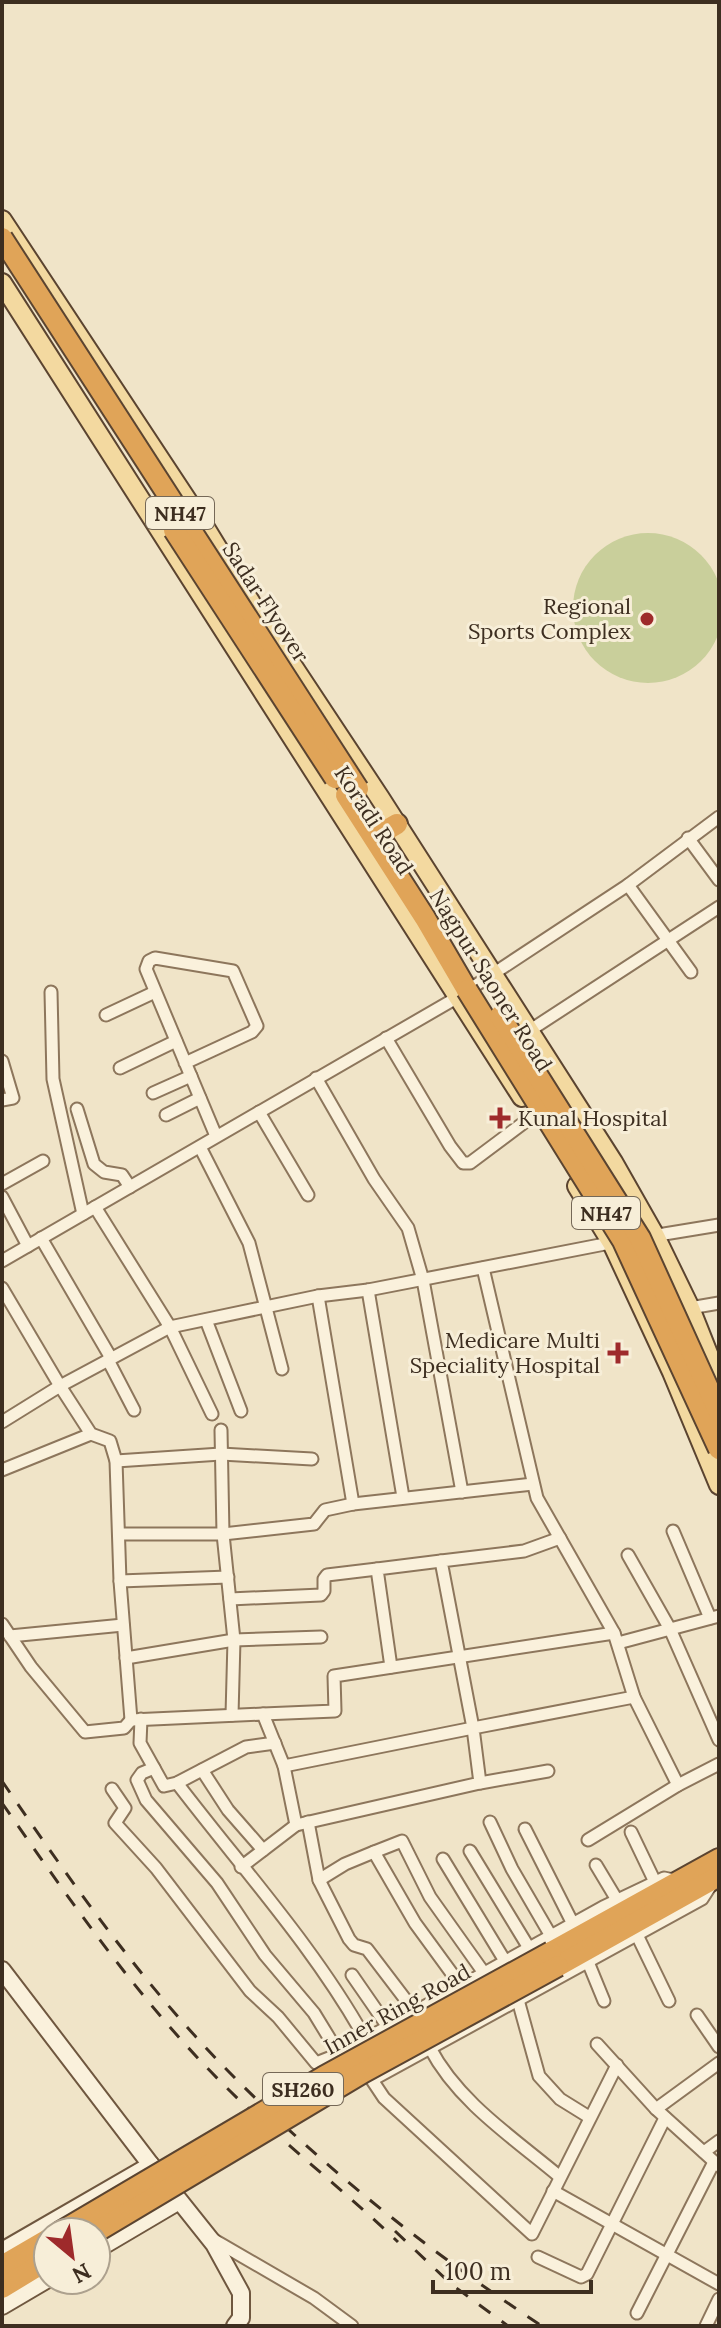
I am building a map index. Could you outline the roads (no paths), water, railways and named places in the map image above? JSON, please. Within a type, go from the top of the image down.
[{"type":"highway","name":"Sadar Flyover","points":[[2,238],[379,833]]},
{"type":"highway","name":"Sadar Flyover","points":[[2,260],[225,611],[352,792]]},
{"type":"highway","name":"Nagpur Saoner Road","points":[[379,833],[408,866],[473,986],[623,1241],[719,1449]]},
{"type":"highway","name":"Nagpur Saoner Road","points":[[379,833],[425,918],[640,1238],[719,1412]]},
{"type":"highway","name":"Inner Ring Road","points":[[112,2222],[364,2072],[553,1951],[718,1871]]},
{"type":"highway","name":"Inner Ring Road","points":[[87,2216],[323,2077],[680,1881],[718,1871]]},
{"type":"highway","points":[[2,2266],[32,2248]]},
{"type":"highway","points":[[2,2288],[32,2270]]},
{"type":"main road","name":"Koradi Road","points":[[2,220],[380,798],[379,833]]},
{"type":"main road","name":"Koradi Road","points":[[2,283],[76,399],[379,833],[455,914],[473,986]]},
{"type":"main road","points":[[76,399],[108,380]]},
{"type":"main road","points":[[473,986],[529,1031],[613,1162],[655,1236],[690,1308],[719,1381]]},
{"type":"main road","name":"NH47","points":[[473,986],[534,1115],[612,1243],[672,1372],[719,1485]]},
{"type":"street","points":[[2,1261],[473,986],[628,885],[719,817]]},
{"type":"street","points":[[688,838],[719,880]]},
{"type":"street","points":[[628,885],[691,972]]},
{"type":"street","points":[[529,1031],[719,907]]},
{"type":"street","points":[[185,1063],[257,1026],[238,977],[228,969],[155,958],[149,961],[146,969],[155,992],[185,1063],[191,1076],[216,1136]]},
{"type":"street","points":[[51,992],[53,1079],[83,1214]]},
{"type":"street","points":[[106,1015],[155,992]]},
{"type":"street","points":[[386,1038],[463,1163],[470,1163],[534,1115]]},
{"type":"street","points":[[120,1068],[176,1041]]},
{"type":"street","points":[[2,1061],[12,1085],[13,1098],[2,1100]]},
{"type":"street","points":[[153,1093],[191,1076]]},
{"type":"street","points":[[316,1078],[374,1179],[408,1228],[423,1280],[462,1492]]},
{"type":"street","points":[[166,1115],[200,1098]]},
{"type":"street","points":[[77,1109],[94,1164],[104,1172],[122,1175],[130,1187]]},
{"type":"street","points":[[259,1112],[308,1195]]},
{"type":"street","points":[[200,1147],[243,1229],[282,1369]]},
{"type":"street","points":[[2,1184],[43,1161]]},
{"type":"street","points":[[2,1197],[28,1246]]},
{"type":"street","points":[[95,1207],[170,1327],[212,1414]]},
{"type":"street","points":[[2,1421],[170,1327],[318,1296],[368,1290],[719,1225]]},
{"type":"street","points":[[41,1238],[110,1359],[134,1410]]},
{"type":"street","points":[[483,1268],[537,1498],[616,1638],[634,1697],[678,1785]]},
{"type":"street","points":[[2,1288],[91,1434],[110,1441],[116,1461],[126,1658],[140,1743],[164,1786],[177,1783],[246,1747],[275,1743]]},
{"type":"street","points":[[368,1290],[403,1497]]},
{"type":"street","points":[[318,1296],[353,1504]]},
{"type":"street","points":[[690,1308],[719,1303]]},
{"type":"street","points":[[206,1320],[241,1411]]},
{"type":"street","points":[[221,1430],[223,1534],[234,1640],[232,1715]]},
{"type":"street","points":[[2,1470],[91,1434]]},
{"type":"street","points":[[116,1461],[221,1454],[312,1459]]},
{"type":"street","points":[[120,1534],[223,1534],[314,1524],[325,1510],[353,1504],[533,1484]]},
{"type":"street","points":[[2,1624],[31,1667],[85,1732],[124,1728],[136,1719],[335,1711],[334,1676],[616,1638],[670,1629],[715,1617],[673,1531]]},
{"type":"street","points":[[230,1599],[321,1595],[327,1575],[524,1551],[560,1538]]},
{"type":"street","points":[[628,1555],[670,1629],[719,1740]]},
{"type":"street","points":[[441,1561],[473,1728],[480,1783]]},
{"type":"street","points":[[377,1569],[391,1667]]},
{"type":"street","points":[[120,1581],[228,1577]]},
{"type":"street","points":[[10,1636],[123,1625]]},
{"type":"street","points":[[126,1658],[234,1640],[321,1637]]},
{"type":"street","points":[[284,1766],[634,1697]]},
{"type":"street","points":[[263,1714],[284,1766],[319,1880],[349,1939],[354,1945],[367,1949],[415,2012]]},
{"type":"street","points":[[588,1840],[678,1785],[719,1764]]},
{"type":"street","points":[[154,1768],[142,1773],[137,1780],[146,1800],[217,1883],[265,1955],[314,2013],[339,2054]]},
{"type":"street","points":[[202,1770],[228,1810],[263,1850]]},
{"type":"street","points":[[241,1867],[302,1823],[548,1771]]},
{"type":"street","points":[[177,1783],[302,1944],[366,2040]]},
{"type":"street","points":[[112,1789],[125,1808],[115,1823],[156,1868],[250,1991],[278,2017],[316,2063],[366,2040],[529,1948],[553,1951]]},
{"type":"street","points":[[490,1822],[553,1951]]},
{"type":"street","points":[[525,1829],[573,1924]]},
{"type":"street","points":[[631,1832],[655,1882]]},
{"type":"street","points":[[319,1880],[345,1864],[402,1841],[430,1897],[484,1973]]},
{"type":"street","points":[[470,1851],[529,1948]]},
{"type":"street","points":[[374,1852],[415,1923],[461,1986]]},
{"type":"street","points":[[443,1859],[505,1961]]},
{"type":"street","points":[[596,1865],[617,1900]]},
{"type":"street","points":[[617,2065],[532,2234],[384,2098],[372,2080],[702,1899],[718,1871]]},
{"type":"street","points":[[553,1951],[573,1924],[664,1878],[680,1881]]},
{"type":"street","points":[[637,1935],[669,2001]]},
{"type":"street","points":[[588,1962],[604,2001]]},
{"type":"street","points":[[2,1970],[207,2236],[241,2293],[241,2318],[235,2326]]},
{"type":"street","points":[[352,1975],[388,2027]]},
{"type":"street","points":[[518,2000],[539,2076],[560,2099],[589,2117]]},
{"type":"street","points":[[697,2015],[719,2047]]},
{"type":"street","points":[[597,2044],[660,2114],[717,2164],[637,2313]]},
{"type":"street","points":[[430,2048],[439,2066],[477,2107],[560,2177]]},
{"type":"street","points":[[538,2257],[581,2277],[587,2274],[612,2226],[660,2114],[719,2063]]},
{"type":"street","points":[[704,2152],[719,2141]]},
{"type":"street","points":[[2,2251],[151,2165]]},
{"type":"street","points":[[553,2191],[719,2284]]},
{"type":"street","points":[[112,2241],[179,2201]]},
{"type":"street","points":[[207,2236],[314,2298],[352,2326]]},
{"type":"street","points":[[2,2306],[32,2288]]},
{"type":"street","points":[[706,2326],[719,2299]]},
{"type":"railway","points":[[2,1781],[143,1975],[239,2082],[310,2149],[384,2212],[542,2326]]},
{"type":"railway","points":[[2,1803],[109,1952],[167,2024],[251,2111],[398,2242]]},
{"type":"railway","points":[[395,2231],[451,2284],[508,2326]]},
{"type":"place","name":"Regional Sports Complex","points":[[647,619]]},
{"type":"place","name":"Kunal Hospital","points":[[500,1118]]},
{"type":"place","name":"Medicare Multi Speciality Hospital","points":[[618,1353]]}]
